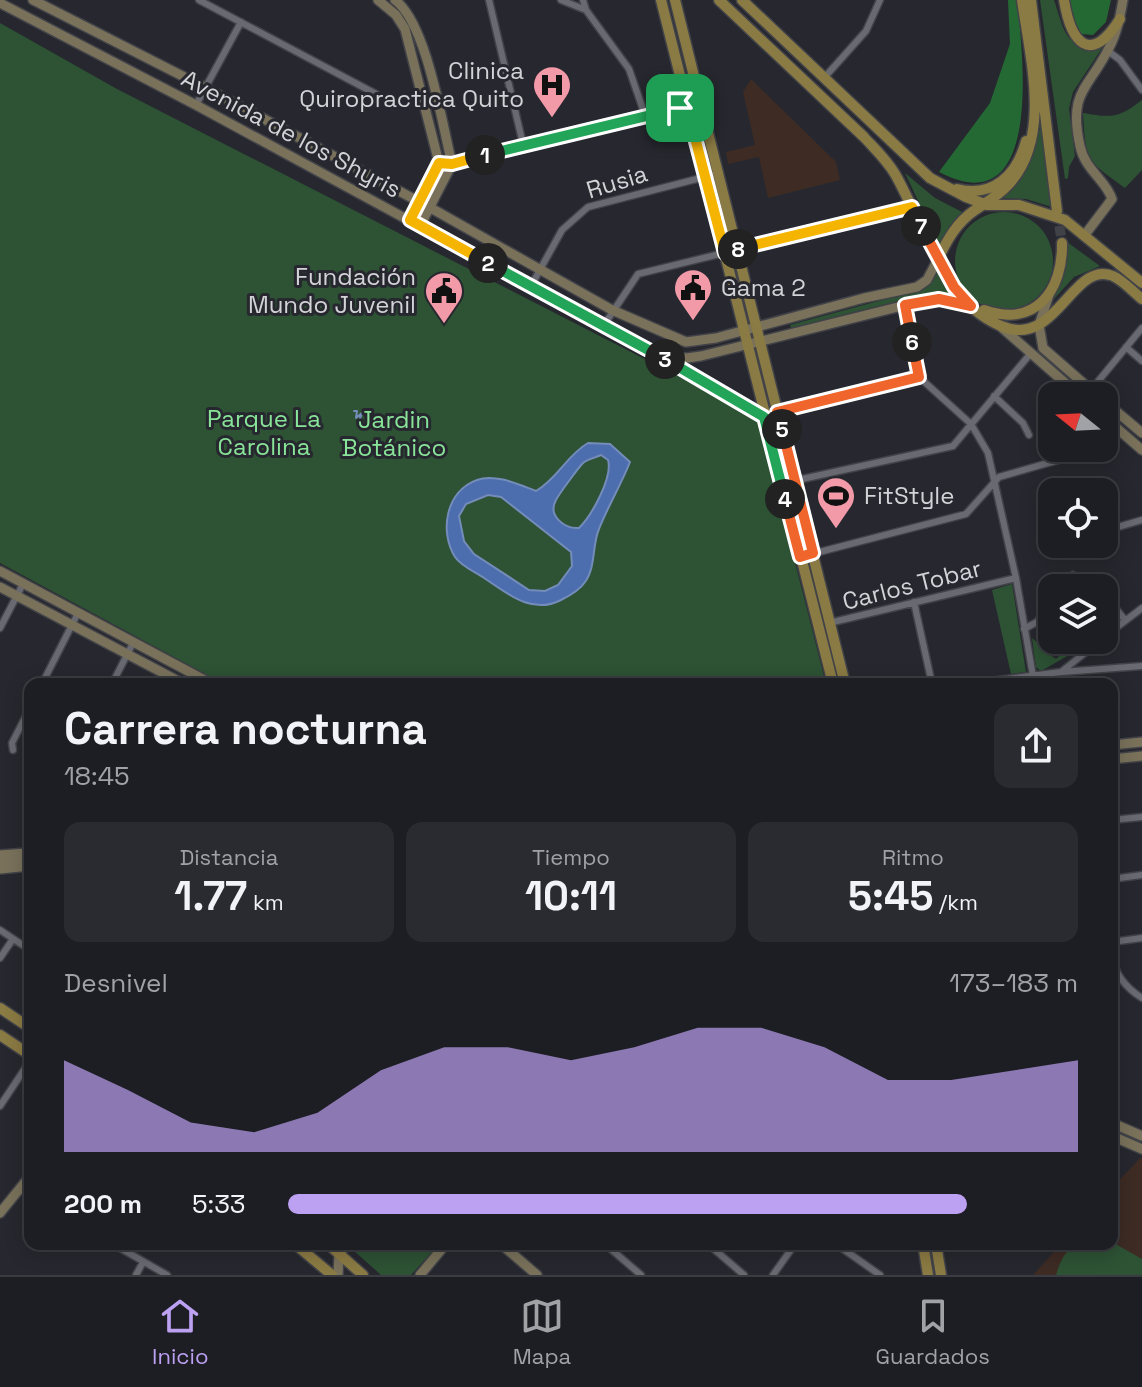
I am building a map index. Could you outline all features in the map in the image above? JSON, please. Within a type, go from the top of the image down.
[{"type":"main road","name":"Avenida de los Shyris","points":[[33,0],[206,88],[612,310],[686,342],[716,338],[917,287],[927,280],[938,259]]},
{"type":"main road","points":[[378,0],[396,15],[405,29],[439,163],[415,223]]},
{"type":"main road","points":[[395,0],[413,21],[420,41],[452,164],[424,205]]},
{"type":"main road","points":[[661,0],[831,678]]},
{"type":"main road","points":[[675,0],[844,678]]},
{"type":"main road","points":[[719,0],[866,139],[893,170],[954,287],[971,306],[1071,382]]},
{"type":"main road","points":[[742,0],[905,156],[940,184],[987,205],[1019,205],[1051,213],[1065,220],[1142,283]]},
{"type":"main road","points":[[1022,0],[1032,35],[1039,104],[1057,211]]},
{"type":"main road","points":[[940,184],[962,190],[987,190],[997,186],[1017,163],[1028,133],[1031,0]]},
{"type":"main road","points":[[1064,0],[1069,27],[1081,42],[1100,42],[1120,19]]},
{"type":"main road","points":[[1084,236],[1112,199],[1083,158],[1077,106],[1082,87],[1108,51],[1120,19],[1123,0]]},
{"type":"main road","name":"Avenida de los Shyris","points":[[1,2],[659,356]]},
{"type":"main road","points":[[1031,70],[1037,82]]},
{"type":"main road","points":[[938,259],[956,227],[1010,184],[1027,160],[1039,104]]},
{"type":"main road","points":[[1039,104],[1052,109],[1065,220]]},
{"type":"main road","points":[[1062,243],[1059,271],[1039,325],[1040,340],[1044,350],[1076,382]]},
{"type":"main road","points":[[1000,326],[1026,329],[1039,325],[1052,316],[1086,279],[1097,275],[1111,275],[1142,299]]},
{"type":"main road","points":[[659,356],[687,358],[939,299],[1001,315],[1020,314],[1036,308],[1050,294]]},
{"type":"main road","points":[[659,356],[764,417]]},
{"type":"main road","points":[[1118,413],[1142,433]]},
{"type":"main road","points":[[1118,430],[1142,450]]},
{"type":"main road","points":[[0,571],[199,678]]},
{"type":"main road","points":[[0,587],[171,678]]},
{"type":"main road","points":[[1118,744],[1142,742]]},
{"type":"main road","points":[[1118,758],[1142,756]]},
{"type":"main road","points":[[2,862],[24,855]]},
{"type":"main road","points":[[2,862],[24,860]]},
{"type":"main road","points":[[2,862],[24,865]]},
{"type":"main road","points":[[0,1008],[24,1024]]},
{"type":"main road","points":[[0,1035],[24,1053]]},
{"type":"main road","points":[[1118,1126],[1142,1136]]},
{"type":"main road","points":[[1118,1139],[1142,1149]]},
{"type":"main road","points":[[0,1213],[24,1183]]},
{"type":"main road","points":[[303,1250],[335,1275],[342,1250]]},
{"type":"main road","points":[[335,1250],[363,1275]]},
{"type":"main road","points":[[420,1275],[441,1250]]},
{"type":"main road","points":[[508,1250],[537,1275]]},
{"type":"main road","points":[[924,1250],[926,1275]]},
{"type":"main road","points":[[937,1250],[941,1274]]},
{"type":"street","points":[[199,0],[376,94]]},
{"type":"street","points":[[489,0],[523,144]]},
{"type":"street","points":[[561,0],[586,10]]},
{"type":"street","points":[[583,0],[586,10],[629,69],[645,115]]},
{"type":"street","points":[[824,78],[866,31],[880,0]]},
{"type":"street","points":[[196,105],[241,22]]},
{"type":"street","points":[[1108,51],[1120,60],[1142,90]]},
{"type":"street","points":[[439,163],[452,164],[523,144],[687,107]]},
{"type":"street","name":"Rusia","points":[[531,286],[562,230],[588,207],[720,173]]},
{"type":"street","points":[[604,325],[638,274],[912,207]]},
{"type":"street","points":[[905,305],[919,377],[971,424],[988,453],[1016,578],[1033,676]]},
{"type":"street","points":[[1099,382],[1142,328]]},
{"type":"street","points":[[1126,347],[1142,361]]},
{"type":"street","points":[[781,484],[953,446],[1031,353]]},
{"type":"street","points":[[777,412],[919,377]]},
{"type":"street","points":[[994,396],[1023,423],[1029,435]]},
{"type":"street","points":[[800,557],[966,514],[999,477],[1052,462]]},
{"type":"street","points":[[1118,527],[1142,520]]},
{"type":"street","name":"Carlos Tobar","points":[[817,627],[1016,578]]},
{"type":"street","points":[[0,628],[23,584]]},
{"type":"street","points":[[914,602],[931,678]]},
{"type":"street","points":[[1118,626],[1142,608]]},
{"type":"street","points":[[1118,611],[1125,620]]},
{"type":"street","points":[[45,678],[78,613]]},
{"type":"street","points":[[1024,629],[1038,621]]},
{"type":"street","points":[[115,678],[133,643]]},
{"type":"street","points":[[1061,672],[1083,654]]},
{"type":"street","points":[[1016,678],[1142,666]]},
{"type":"street","points":[[186,678],[189,673]]},
{"type":"street","points":[[13,750],[12,743],[24,720]]},
{"type":"street","points":[[1118,819],[1142,817]]},
{"type":"street","points":[[1118,878],[1142,875]]},
{"type":"street","points":[[0,930],[24,946]]},
{"type":"street","points":[[1118,941],[1142,938]]},
{"type":"street","points":[[0,958],[13,939]]},
{"type":"street","points":[[1118,974],[1142,998]]},
{"type":"street","points":[[0,1106],[24,1068]]},
{"type":"street","points":[[19,1189],[24,1192]]},
{"type":"street","points":[[123,1250],[167,1275]]},
{"type":"street","points":[[612,1250],[641,1275]]},
{"type":"street","points":[[715,1250],[744,1275]]},
{"type":"street","points":[[773,1275],[791,1250]]},
{"type":"street","points":[[845,1250],[880,1275]]},
{"type":"street","points":[[136,1275],[143,1262]]},
{"type":"street","points":[[926,1275],[941,1274]]},
{"type":"shaded area","points":[[751,79],[836,162],[840,180],[768,198],[759,157],[728,164],[726,152],[755,145],[743,92]]},
{"type":"shaded area","points":[[1142,1159],[1142,1275],[1033,1275],[1056,1250],[1118,1250],[1118,1182]]},
{"type":"green space","points":[[1008,0],[1017,0],[1020,25],[1023,93],[1020,127],[1011,156],[996,176],[973,183],[939,172],[990,103],[1010,44]]},
{"type":"green space","points":[[1040,0],[1054,0],[1065,31],[1074,41],[1082,44],[1106,42],[1073,92],[1069,109],[1075,156],[1065,179]]},
{"type":"green space","points":[[1067,0],[1111,0],[1106,22],[1093,35],[1082,34],[1076,30]]},
{"type":"green space","name":"Parque La Carolina","points":[[0,23],[117,89],[758,417],[824,678],[213,678],[0,563]]},
{"type":"green space","points":[[1142,100],[1142,170],[1125,188],[1091,159],[1085,142],[1083,113],[1115,115]]},
{"type":"green space","points":[[1041,107],[1052,207],[1026,199],[1003,198],[1036,146]]},
{"type":"green space","points":[[905,173],[935,198],[964,213],[939,245]]},
{"type":"green space","points":[[1004,212],[1023,215],[1039,226],[1050,242],[1053,261],[1050,280],[1039,296],[1023,307],[1004,310],[985,307],[969,296],[958,280],[955,261],[958,242],[969,226],[985,215]]},
{"type":"green space","points":[[1067,242],[1100,266],[1074,277],[1053,300],[1065,266]]},
{"type":"green space","points":[[938,271],[951,297],[930,293],[791,328],[790,325],[919,290],[930,283]]},
{"type":"green space","points":[[1012,584],[1026,672],[1011,674],[992,590]]},
{"type":"green space","points":[[1032,638],[1038,643],[1038,654],[1049,654],[1056,659],[1062,654],[1069,655],[1041,671],[1036,667]]},
{"type":"green space","points":[[1118,1245],[1142,1259],[1142,1275],[1056,1275],[1069,1250],[1118,1250]]},
{"type":"green space","points":[[353,1250],[434,1250],[411,1275],[381,1275]]},
{"type":"water","points":[[588,443],[610,444],[630,462],[599,529],[591,570],[580,588],[550,604],[530,604],[511,596],[455,557],[447,536],[448,513],[452,502],[466,485],[492,478],[536,491]],"holes":[[[601,455],[608,460],[609,467],[595,505],[579,528],[563,524],[554,511],[556,500],[583,463]],[[488,495],[501,497],[571,552],[572,566],[558,585],[545,591],[529,590],[474,554],[464,541],[459,516],[466,504]]]},
{"type":"waterway","points":[[354,411],[357,411],[356,418],[363,412],[360,418],[362,423]]},
{"type":"tunnel","points":[[1057,211],[1062,243]]},
{"type":"place","name":"Clinica Quiropractica Quito","points":[[552,119]]},
{"type":"place","name":"Gama 2","points":[[693,322]]},
{"type":"place","name":"Fundación Mundo Juvenil","points":[[444,325]]},
{"type":"place","name":"FitStyle","points":[[836,530]]},
{"type":"route","points":[[687,107],[725,253],[912,207],[949,278],[971,306],[939,299],[905,305],[919,377],[777,412],[813,553],[800,557],[764,417],[604,325],[410,220],[439,163],[452,164],[523,144],[680,108],[687,107]]},
{"type":"park label","name":"Jardin Botánico","points":[[394,434]]}]
